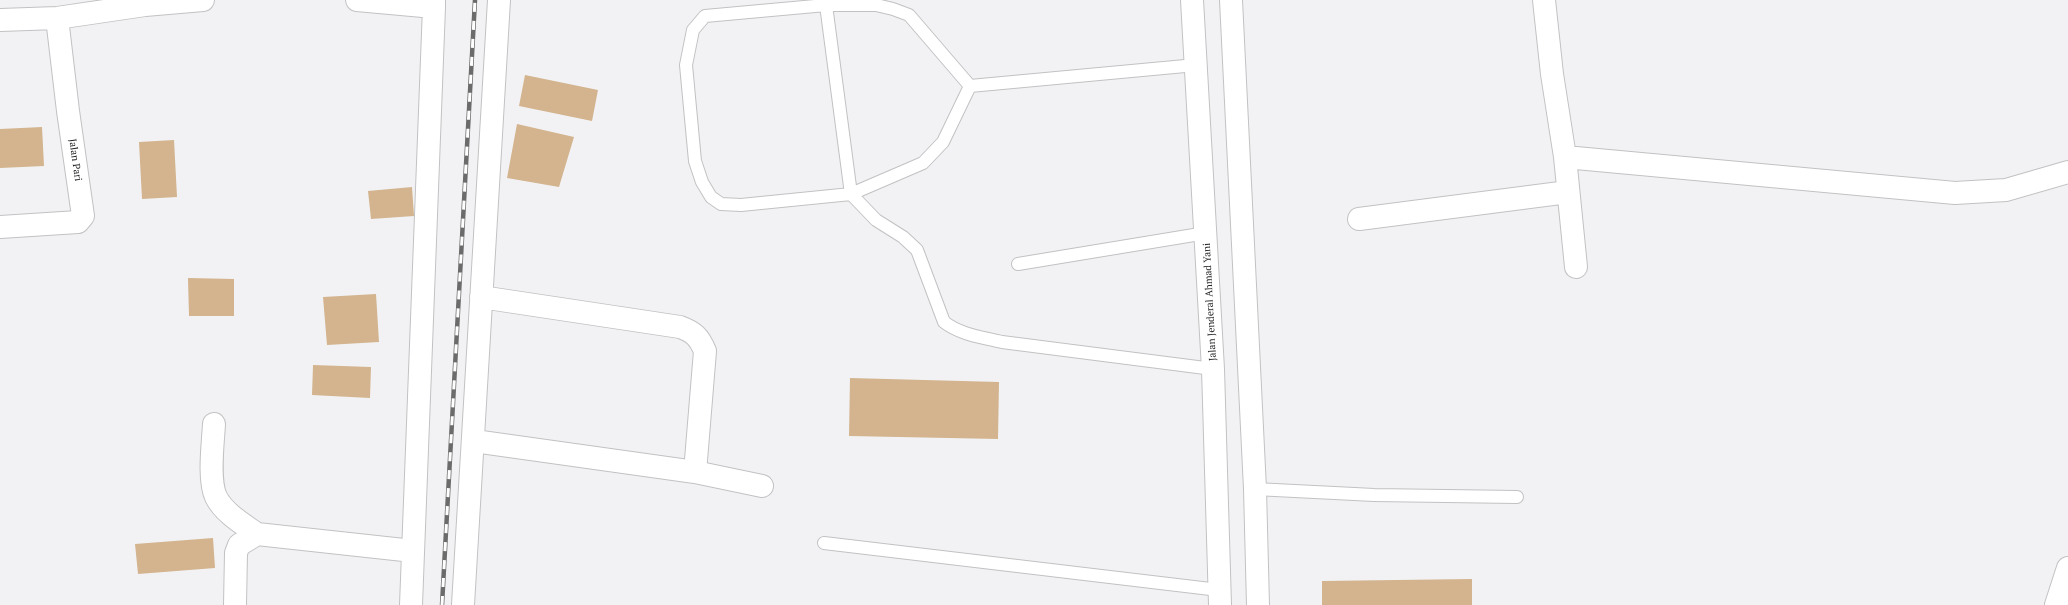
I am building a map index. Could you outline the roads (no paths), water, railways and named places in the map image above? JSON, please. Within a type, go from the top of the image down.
[{"type":"street","points":[[0,20],[57,18],[145,5],[203,0]]},
{"type":"street","points":[[356,0],[434,4],[411,605]]},
{"type":"street","points":[[463,605],[474,441],[481,296],[499,0]]},
{"type":"street","name":"Jalan Jenderal Ahmad Yani","points":[[1192,0],[1213,369],[1219,597]]},
{"type":"street","points":[[1231,0],[1255,488],[1258,605]]},
{"type":"street","points":[[1544,0],[1552,74],[1565,157],[1576,267]]},
{"type":"street","name":"Jalan Pari","points":[[0,227],[78,222],[83,216],[68,111],[57,18]]},
{"type":"street","points":[[1565,157],[1955,193],[2006,190],[2068,172]]},
{"type":"street","points":[[1359,219],[1568,192]]},
{"type":"street","points":[[481,296],[680,327],[692,331],[700,338],[706,351],[695,472]]},
{"type":"street","points":[[214,424],[213,486],[216,497],[234,517],[257,534],[413,551]]},
{"type":"street","points":[[474,441],[695,472],[762,486]]},
{"type":"street","points":[[235,605],[236,553],[239,545],[257,534]]},
{"type":"street","points":[[2056,605],[2068,568]]},
{"type":"lane","points":[[826,5],[876,6],[893,9],[909,15],[970,86],[943,142],[923,163],[851,194],[741,205],[721,204],[711,197],[702,182],[695,161],[686,65],[693,30],[705,16],[826,5]]},
{"type":"lane","points":[[826,5],[851,194],[876,220],[903,237],[917,250],[944,322],[952,328],[970,335],[1002,342],[1213,369]]},
{"type":"lane","points":[[970,86],[1196,65]]},
{"type":"lane","points":[[1018,264],[1206,233]]},
{"type":"lane","points":[[1255,488],[1374,495],[1517,498]]},
{"type":"lane","points":[[824,543],[1219,597]]},
{"type":"railway","points":[[442,605],[475,0]]}]
